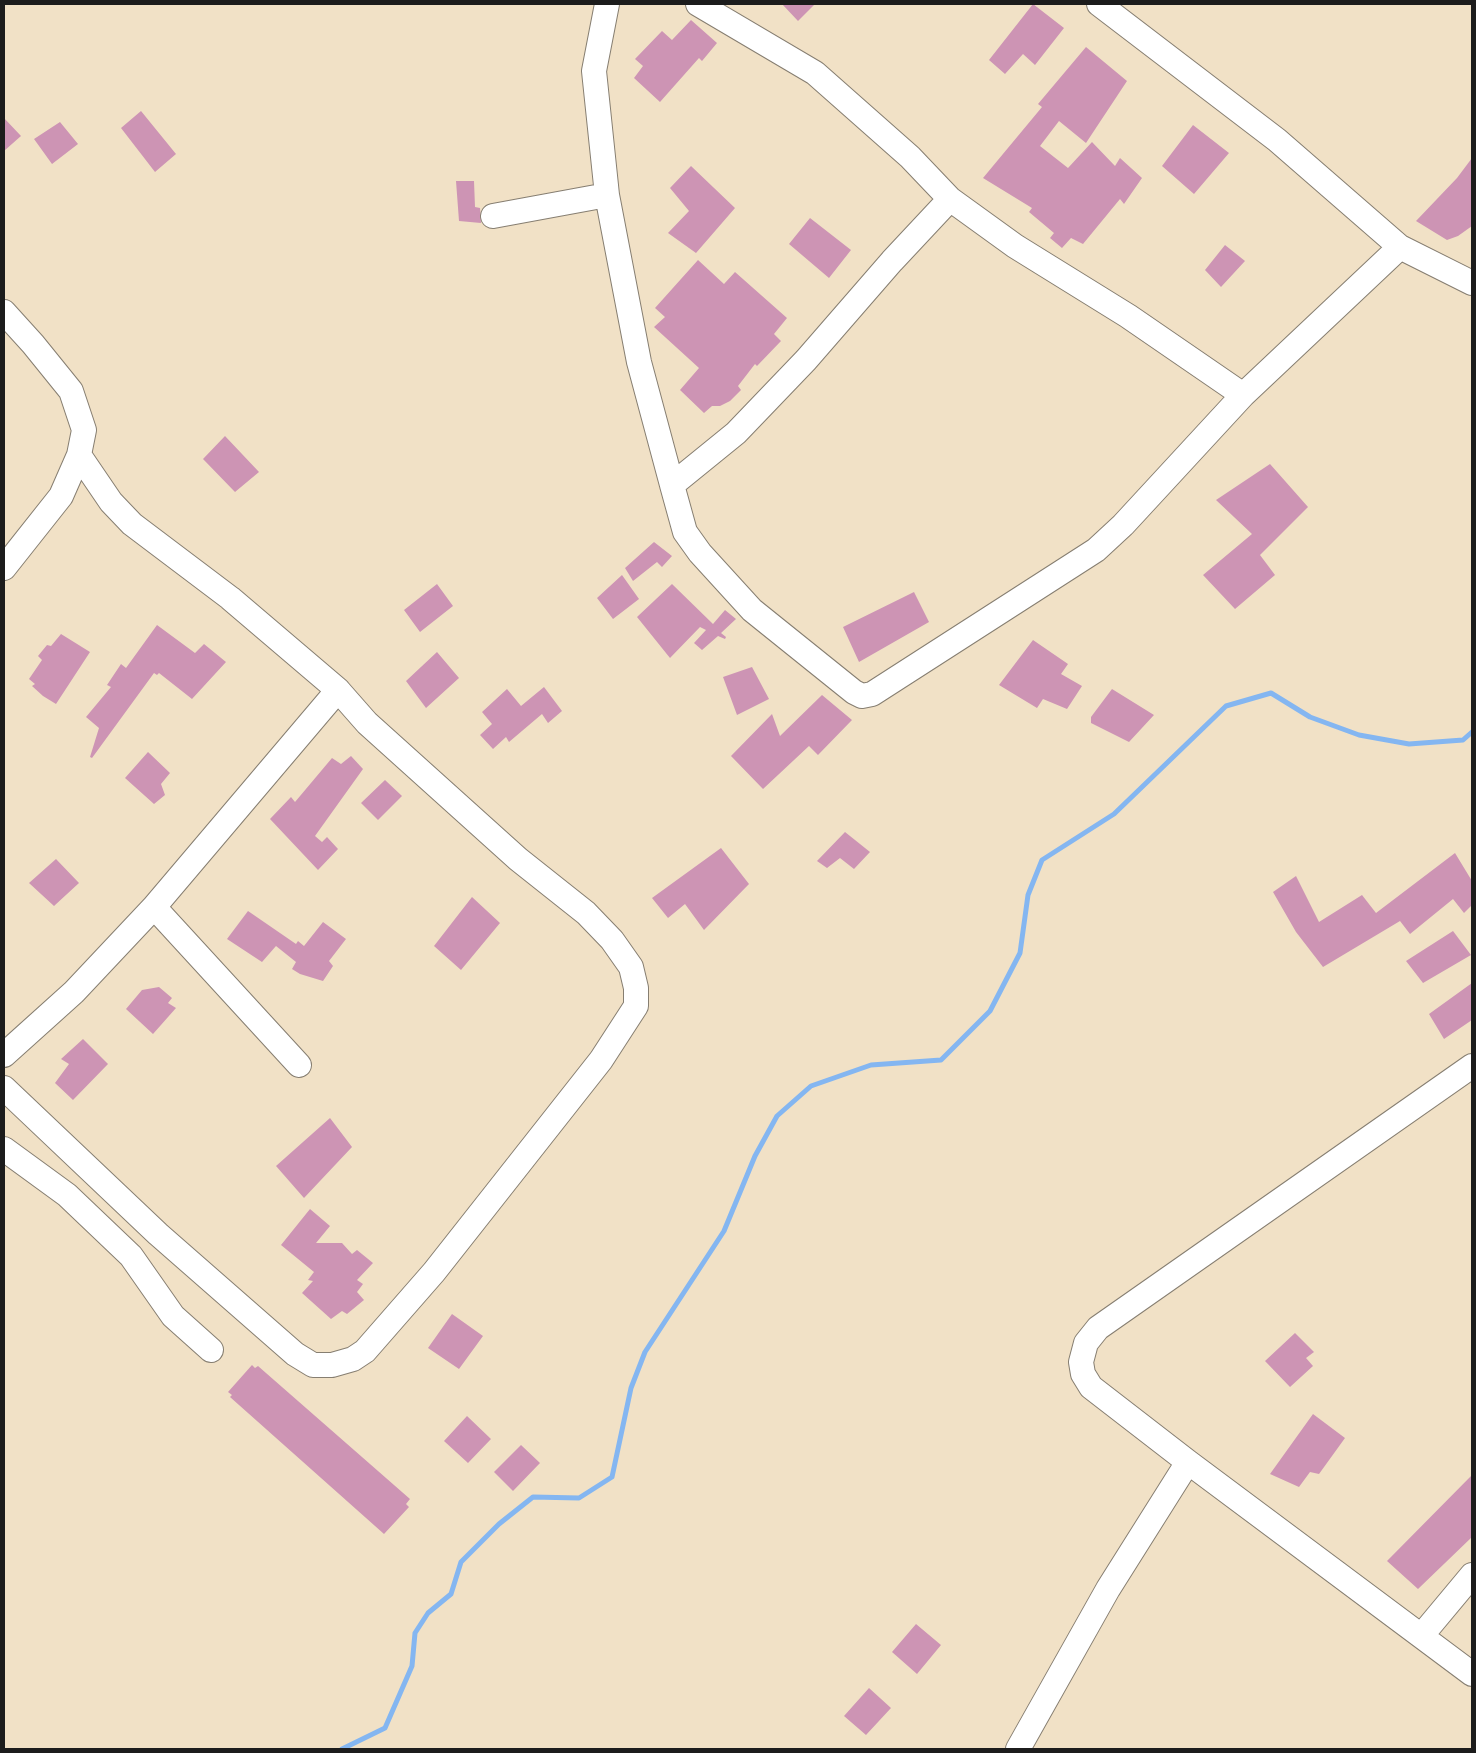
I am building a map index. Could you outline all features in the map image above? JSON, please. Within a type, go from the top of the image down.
[{"type":"street","points":[[607,4],[594,71],[607,195],[639,362],[684,532],[752,610],[854,692],[862,696],[872,694],[1110,539],[1243,395],[1400,247]]},
{"type":"street","points":[[698,4],[815,72],[884,132],[950,199],[1015,246],[1128,316],[1243,395]]},
{"type":"street","points":[[1099,4],[1277,140],[1400,247],[1472,283]]},
{"type":"street","points":[[493,216],[607,195]]},
{"type":"street","points":[[672,485],[736,433],[806,360],[892,261],[950,199]]},
{"type":"street","points":[[4,312],[34,344],[71,391],[84,430],[79,455],[61,496],[4,568]]},
{"type":"street","points":[[4,1088],[158,1234],[294,1354],[313,1365],[332,1365],[352,1360],[365,1351],[434,1272],[600,1060],[636,1006],[636,988],[631,967],[612,940],[586,913],[518,859],[367,723],[338,690],[230,598],[132,524],[111,502],[79,455]]},
{"type":"street","points":[[4,1055],[74,992],[154,906],[338,690]]},
{"type":"street","points":[[154,906],[300,1065]]},
{"type":"street","points":[[1472,1066],[1098,1328],[1086,1344],[1080,1362],[1083,1374],[1091,1386],[1188,1462],[1472,1674]]},
{"type":"street","points":[[4,1149],[66,1195],[131,1256],[173,1316],[211,1350]]},
{"type":"street","points":[[1018,1749],[1108,1589],[1188,1462]]},
{"type":"street","points":[[1422,1635],[1472,1575]]},
{"type":"building","points":[[782,4],[815,4],[798,21]]},
{"type":"building","points":[[1033,4],[1064,28],[1035,65],[1023,54],[1005,74],[989,60]]},
{"type":"building","points":[[691,20],[717,43],[702,61],[699,58],[660,102],[634,78],[643,66],[635,59],[662,31],[672,40]]},
{"type":"building","points":[[1086,47],[1127,81],[1086,143],[1059,121],[1040,146],[1068,168],[1092,142],[1115,166],[1120,158],[1142,178],[1124,204],[1120,199],[1083,244],[1071,238],[1062,248],[1050,238],[1054,233],[1029,212],[1032,208],[983,178],[1042,107],[1038,104]]},
{"type":"building","points":[[141,111],[176,154],[155,172],[121,128]]},
{"type":"building","points":[[4,118],[21,136],[4,151]]},
{"type":"building","points":[[60,122],[78,144],[52,164],[34,139]]},
{"type":"building","points":[[1193,125],[1229,153],[1194,194],[1162,166]]},
{"type":"building","points":[[1472,158],[1472,226],[1458,236],[1447,240],[1416,221],[1457,178]]},
{"type":"building","points":[[691,166],[735,208],[696,253],[668,233],[689,211],[670,188]]},
{"type":"building","points":[[456,181],[474,181],[475,207],[480,208],[481,223],[459,221]]},
{"type":"building","points":[[810,218],[851,250],[829,278],[789,244]]},
{"type":"building","points":[[1225,245],[1245,261],[1221,287],[1205,270]]},
{"type":"building","points":[[698,260],[724,284],[735,272],[787,318],[774,334],[781,341],[757,366],[755,364],[738,386],[741,390],[730,401],[720,406],[712,406],[704,413],[680,390],[699,368],[654,327],[665,317],[655,308]]},
{"type":"building","points":[[225,436],[259,472],[235,492],[203,459]]},
{"type":"building","points":[[1270,464],[1308,507],[1260,555],[1275,575],[1235,609],[1203,575],[1252,534],[1216,500]]},
{"type":"building","points":[[654,542],[672,556],[662,567],[657,562],[633,581],[625,568]]},
{"type":"building","points":[[622,575],[639,599],[613,619],[597,598]]},
{"type":"building","points":[[437,584],[453,606],[420,632],[404,610]]},
{"type":"building","points":[[672,584],[713,624],[725,610],[736,619],[721,633],[726,637],[725,639],[718,636],[702,650],[694,643],[706,630],[700,627],[670,658],[637,617]]},
{"type":"building","points":[[914,592],[929,622],[859,662],[843,627]]},
{"type":"building","points":[[157,625],[195,653],[204,644],[226,662],[192,699],[159,673],[157,675],[154,673],[92,758],[90,757],[99,728],[86,717],[111,687],[107,685],[121,664],[126,668]]},
{"type":"building","points":[[61,634],[90,652],[56,704],[32,686],[35,684],[29,679],[42,660],[38,656],[47,645],[51,646]]},
{"type":"building","points":[[1033,640],[1068,664],[1061,674],[1082,686],[1067,709],[1043,699],[1037,708],[999,685]]},
{"type":"building","points":[[437,652],[459,678],[426,708],[406,681]]},
{"type":"building","points":[[752,667],[769,699],[737,715],[723,677]]},
{"type":"building","points":[[544,687],[562,711],[548,723],[542,714],[509,742],[506,737],[493,749],[480,735],[492,724],[482,712],[507,689],[521,706]]},
{"type":"building","points":[[1112,689],[1154,715],[1129,742],[1091,723],[1091,717]]},
{"type":"building","points":[[822,695],[852,720],[818,755],[809,746],[763,789],[731,756],[772,714],[780,736]]},
{"type":"building","points":[[148,752],[170,773],[161,784],[165,795],[154,804],[125,778]]},
{"type":"building","points":[[351,756],[363,769],[315,836],[322,842],[327,837],[338,849],[318,870],[270,819],[291,797],[295,802],[332,758],[341,764]]},
{"type":"building","points":[[385,780],[402,796],[378,820],[361,803]]},
{"type":"building","points":[[845,832],[870,852],[854,869],[840,858],[827,868],[817,861]]},
{"type":"building","points":[[721,848],[749,884],[704,930],[685,904],[668,918],[652,898]]},
{"type":"building","points":[[1455,853],[1472,881],[1472,905],[1464,913],[1453,899],[1410,934],[1400,921],[1323,967],[1296,932],[1273,892],[1296,876],[1319,922],[1362,895],[1376,913]]},
{"type":"building","points":[[56,859],[79,883],[54,906],[29,883]]},
{"type":"building","points":[[472,897],[500,923],[461,970],[434,946]]},
{"type":"building","points":[[248,911],[296,944],[298,941],[304,946],[323,922],[346,939],[329,961],[333,966],[323,981],[300,974],[292,969],[296,962],[276,946],[262,962],[227,939]]},
{"type":"building","points":[[1453,931],[1471,955],[1423,983],[1406,961]]},
{"type":"building","points":[[1472,983],[1472,1020],[1444,1039],[1429,1014]]},
{"type":"building","points":[[159,987],[172,998],[168,1003],[176,1008],[153,1034],[126,1009],[142,990]]},
{"type":"building","points":[[83,1039],[108,1064],[73,1100],[55,1083],[69,1064],[61,1059]]},
{"type":"building","points":[[330,1118],[352,1147],[304,1198],[276,1166]]},
{"type":"building","points":[[310,1209],[330,1226],[316,1243],[342,1243],[352,1254],[357,1250],[373,1263],[357,1280],[363,1284],[357,1292],[364,1300],[347,1314],[342,1311],[331,1319],[302,1293],[313,1281],[308,1280],[314,1272],[281,1245]]},
{"type":"building","points":[[452,1314],[483,1336],[459,1369],[428,1348]]},
{"type":"building","points":[[1295,1333],[1314,1352],[1306,1358],[1313,1366],[1290,1387],[1265,1361]]},
{"type":"building","points":[[252,1365],[255,1368],[258,1366],[410,1499],[406,1504],[409,1507],[384,1534],[230,1397],[232,1395],[228,1392]]},
{"type":"building","points":[[1313,1414],[1345,1438],[1319,1474],[1310,1472],[1299,1487],[1270,1474]]},
{"type":"building","points":[[467,1416],[491,1439],[468,1463],[444,1441]]},
{"type":"building","points":[[521,1445],[540,1463],[513,1491],[494,1472]]},
{"type":"building","points":[[1472,1475],[1472,1537],[1418,1589],[1387,1561]]},
{"type":"building","points":[[916,1624],[941,1645],[917,1674],[892,1652]]},
{"type":"building","points":[[869,1688],[891,1708],[866,1735],[844,1716]]},
{"type":"waterway","points":[[342,1749],[385,1728],[412,1666],[415,1633],[428,1613],[451,1594],[461,1562],[499,1524],[533,1497],[579,1498],[612,1477],[631,1388],[645,1352],[724,1231],[755,1156],[777,1116],[811,1086],[871,1065],[941,1060],[990,1011],[1020,953],[1028,895],[1042,860],[1114,814],[1226,706],[1271,693],[1310,717],[1359,735],[1409,744],[1463,740],[1472,732]]}]
